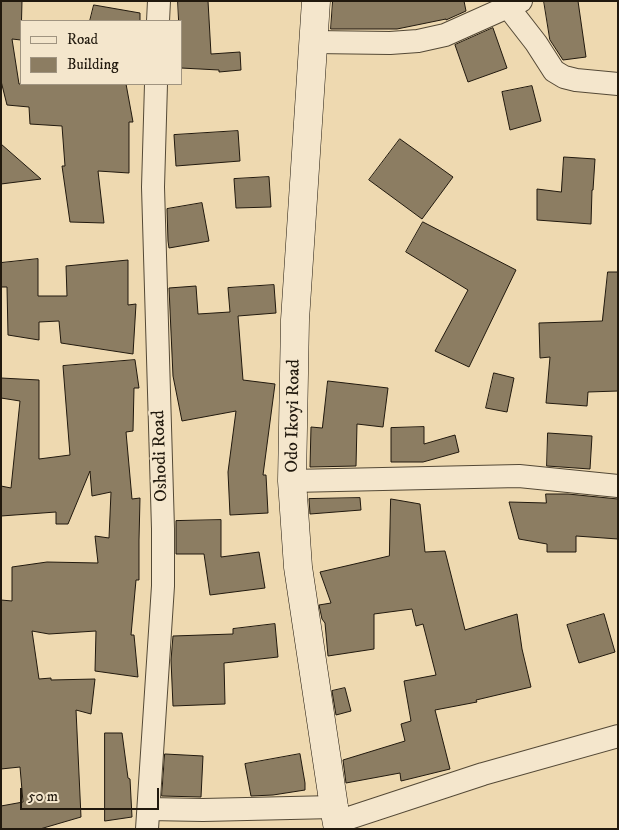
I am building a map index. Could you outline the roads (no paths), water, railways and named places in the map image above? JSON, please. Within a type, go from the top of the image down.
[{"type":"main road","name":"Odo Ikoyi Road","points":[[316,1],[295,320],[292,481],[298,567],[336,819]]},
{"type":"street","points":[[158,20],[159,1]]},
{"type":"street","points":[[314,42],[390,43],[418,41],[445,35],[515,4],[554,71],[564,77],[576,80],[618,84]]},
{"type":"street","name":"Oshodi Road","points":[[144,823],[163,586],[153,187],[156,85]]},
{"type":"street","points":[[292,481],[519,476],[618,486]]},
{"type":"street","points":[[144,823],[203,810],[336,819],[483,774],[618,736]]}]
